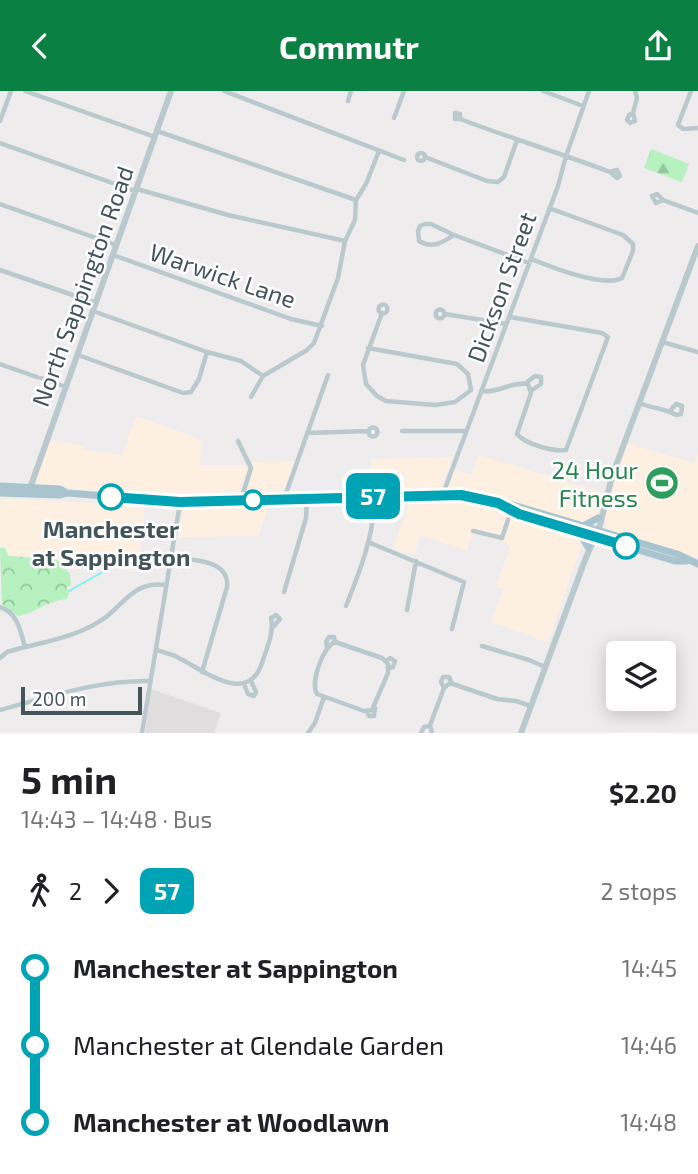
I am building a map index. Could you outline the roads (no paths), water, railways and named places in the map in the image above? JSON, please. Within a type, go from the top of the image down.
[{"type":"main road","points":[[0,487],[60,495],[67,493],[180,502],[443,494],[468,496],[513,505],[580,529],[589,548],[609,538]]},
{"type":"main road","points":[[0,493],[29,490]]},
{"type":"main road","points":[[498,503],[511,511],[677,554],[694,563]]},
{"type":"main road","points":[[580,529],[600,519],[609,538]]},
{"type":"street","points":[[0,121],[11,91]]},
{"type":"street","points":[[25,91],[356,200]]},
{"type":"street","name":"North Sappington Road","points":[[29,490],[171,91]]},
{"type":"street","points":[[224,91],[404,160]]},
{"type":"street","points":[[348,101],[351,91]]},
{"type":"street","points":[[394,118],[404,91]]},
{"type":"street","points":[[543,91],[583,106]]},
{"type":"street","name":"Dickson Street","points":[[443,494],[530,261],[589,91]]},
{"type":"street","points":[[633,113],[637,98],[635,91]]},
{"type":"street","points":[[691,91],[678,125],[680,128],[698,128]]},
{"type":"street","points":[[460,118],[610,172]]},
{"type":"street","points":[[425,157],[487,181],[498,182],[504,177],[517,140]]},
{"type":"street","points":[[0,143],[137,190],[228,215],[345,241]]},
{"type":"street","points":[[251,397],[263,376],[311,348],[322,326],[338,278],[345,241],[355,220],[356,200],[366,184],[379,151]]},
{"type":"street","points":[[663,200],[698,213]]},
{"type":"street","points":[[0,204],[116,245]]},
{"type":"street","points":[[454,235],[430,246],[419,241],[417,237],[420,226],[431,224],[454,235],[575,275],[612,281],[622,278],[633,251],[633,244],[623,235],[549,208]]},
{"type":"street","points":[[521,733],[698,246]]},
{"type":"street","name":"Warwick Lane","points":[[113,255],[291,319],[322,326]]},
{"type":"street","points":[[0,270],[207,352],[241,361],[263,376]]},
{"type":"street","points":[[382,313],[363,365],[366,384],[386,401],[445,404],[455,402],[471,390],[488,392],[525,383],[535,376],[541,377],[541,384],[531,391]]},
{"type":"street","points":[[445,314],[506,324]]},
{"type":"street","points":[[509,317],[603,333],[608,337],[565,451],[522,440],[517,434],[531,391],[530,386],[525,383]]},
{"type":"street","points":[[662,342],[698,352]]},
{"type":"street","points":[[368,348],[457,363],[468,374],[471,390]]},
{"type":"street","points":[[78,354],[183,393],[191,392],[195,386],[207,352]]},
{"type":"street","points":[[0,364],[66,387]]},
{"type":"street","points":[[284,499],[328,375]]},
{"type":"street","points":[[639,403],[670,411]]},
{"type":"street","points":[[307,433],[368,431]]},
{"type":"street","points":[[402,431],[466,431]]},
{"type":"street","points":[[238,441],[251,468],[241,500]]},
{"type":"street","points":[[346,606],[368,542],[375,496]]},
{"type":"street","points":[[284,592],[306,518],[306,498]]},
{"type":"street","points":[[142,733],[180,502]]},
{"type":"street","points":[[473,531],[502,538],[511,511]]},
{"type":"street","points":[[368,542],[464,582],[452,629]]},
{"type":"street","points":[[171,557],[215,564],[227,577],[228,587],[202,673]]},
{"type":"street","points":[[407,610],[416,561]]},
{"type":"street","points":[[0,658],[7,652],[25,646],[76,633],[104,618],[146,585],[166,585]]},
{"type":"street","points":[[0,607],[18,621],[25,646]]},
{"type":"street","points":[[156,650],[176,656],[202,673],[231,683],[244,684],[260,671],[274,626]]},
{"type":"street","points":[[331,644],[388,664],[375,707],[367,711],[324,697],[317,694],[314,684],[331,644]]},
{"type":"street","points":[[482,646],[522,657],[545,667]]},
{"type":"street","points":[[0,710],[97,685],[125,680],[149,681]]},
{"type":"street","points":[[244,684],[248,694],[254,697],[256,692],[251,681]]},
{"type":"street","points":[[432,733],[429,726],[444,688],[452,684],[498,699],[531,706]]},
{"type":"street","points":[[308,733],[315,723],[324,697]]},
{"type":"street","points":[[421,733],[424,727],[429,726]]},
{"type":"waterway","points":[[69,591],[125,556]]},
{"type":"place","name":"24 Hour Fitness","points":[[662,483]]},
{"type":"place","name":"Manchester at Sappington","points":[[111,497]]}]
